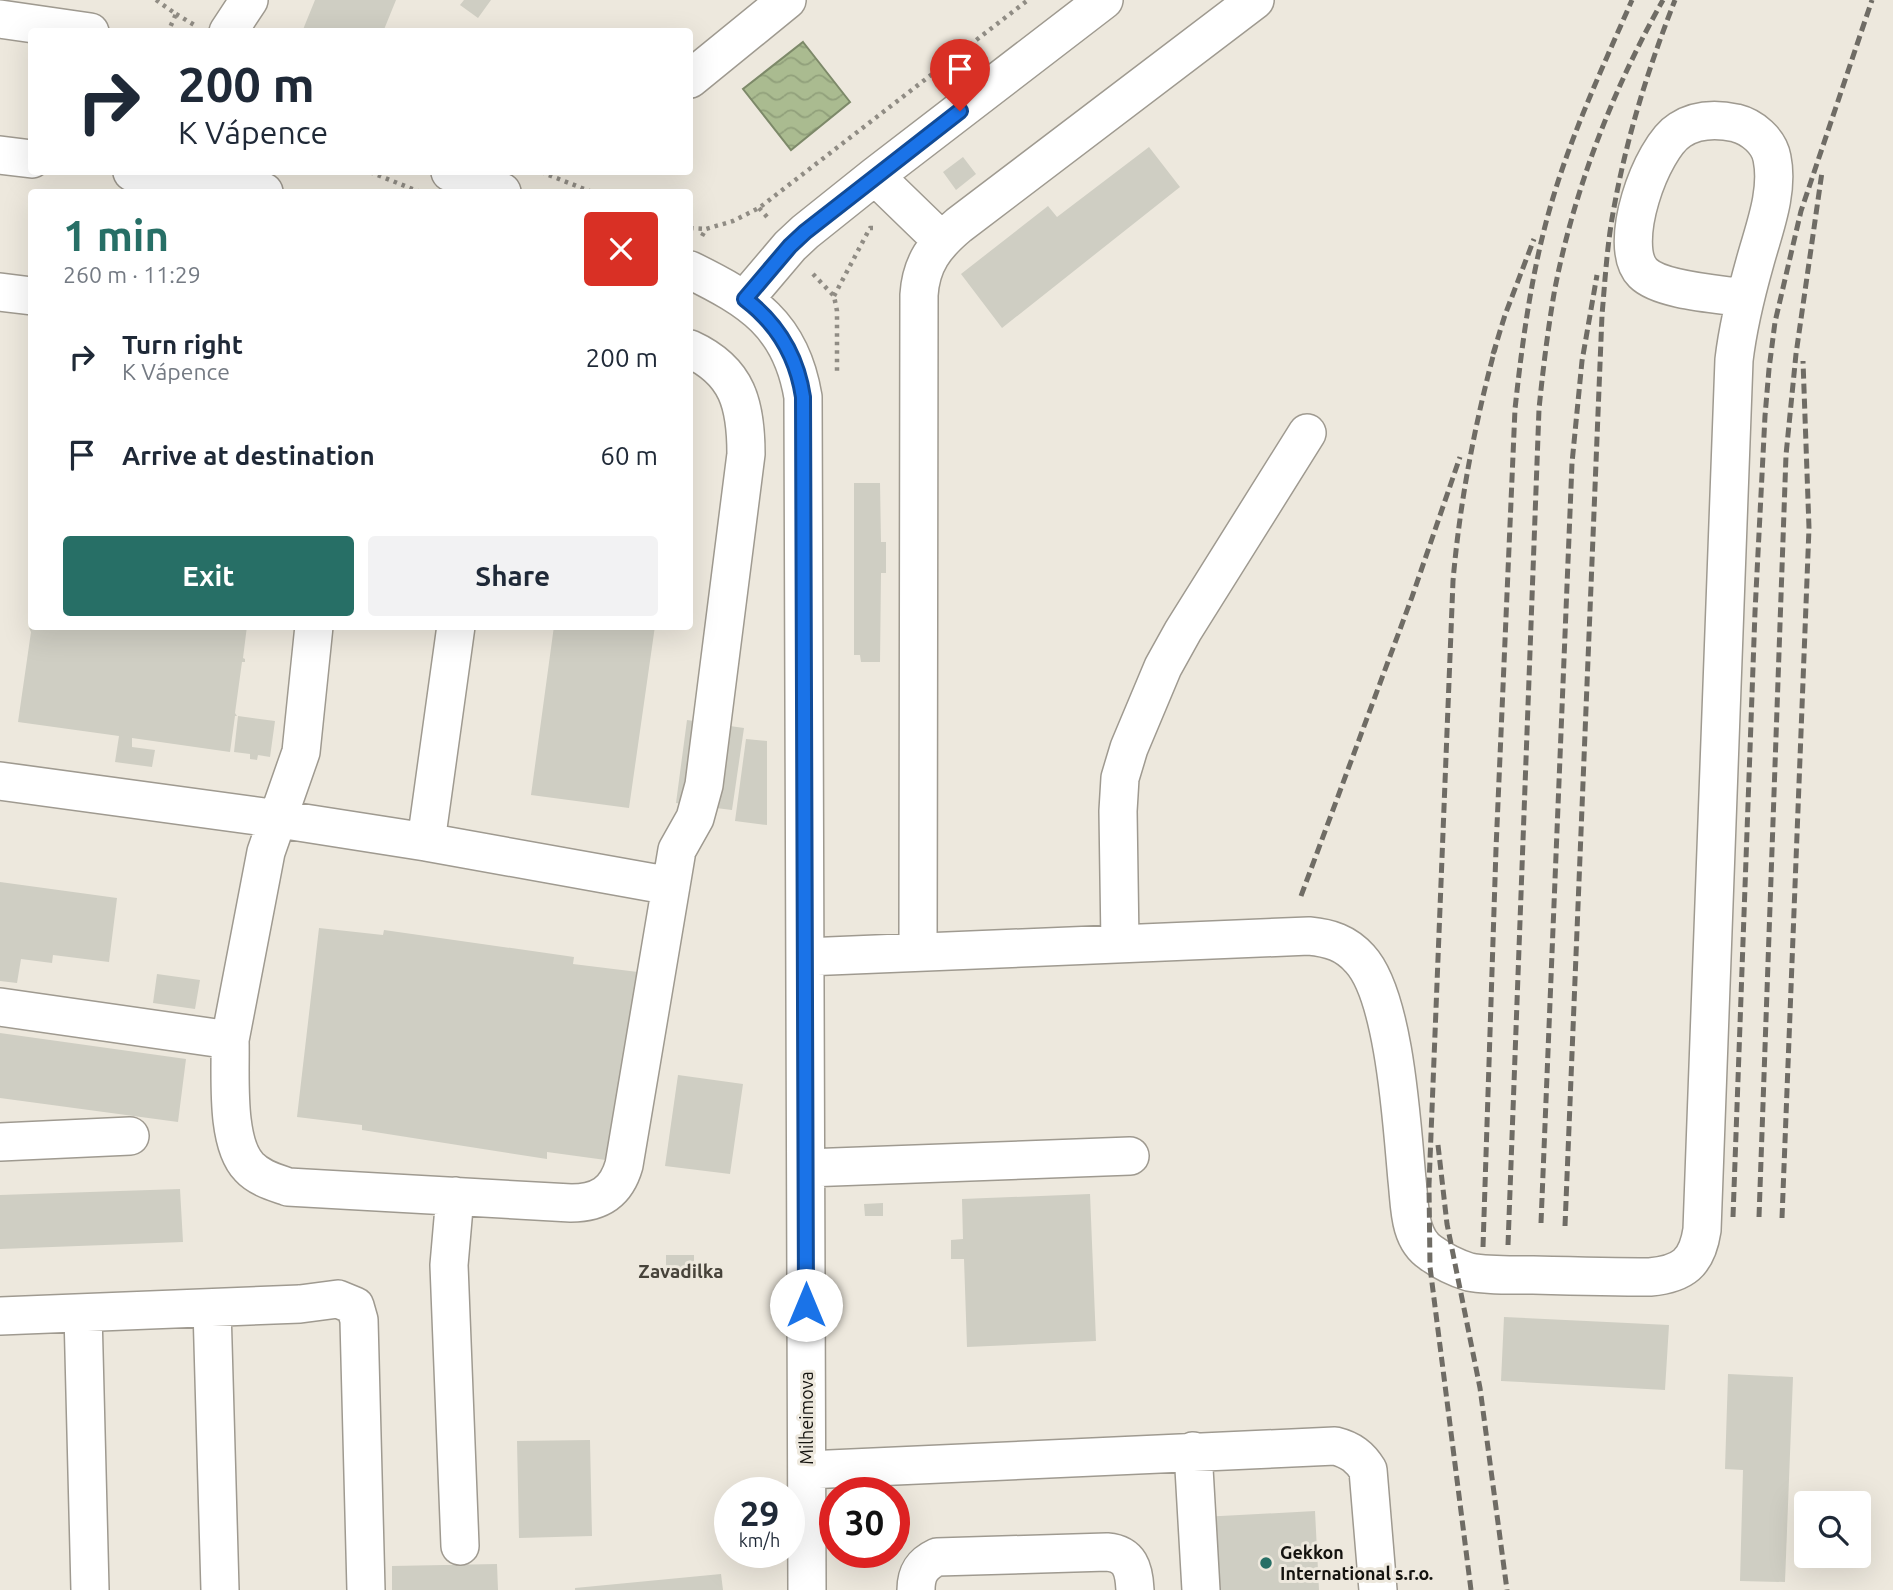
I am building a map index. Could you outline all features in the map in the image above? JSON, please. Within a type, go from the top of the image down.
[{"type":"street","points":[[230,28],[248,0]]},
{"type":"street","points":[[693,77],[787,0]]},
{"type":"street","points":[[745,299],[790,246],[875,176],[1104,0]]},
{"type":"street","points":[[918,952],[919,295],[920,277],[926,260],[941,240],[1255,0]]},
{"type":"street","points":[[0,19],[82,20]]},
{"type":"street","points":[[805,957],[1309,936],[1330,938],[1347,947],[1362,961],[1375,982],[1384,1008],[1399,1107],[1411,1216],[1415,1234],[1429,1252],[1457,1267],[1488,1274],[1650,1277],[1675,1273],[1686,1266],[1695,1255],[1702,1230],[1731,392],[1737,336],[1771,205],[1774,179],[1772,156],[1761,137],[1745,125],[1710,120],[1693,123],[1678,131],[1665,143],[1656,158],[1636,214],[1632,241],[1635,260],[1643,274],[1655,281],[1745,298]]},
{"type":"street","points":[[0,155],[28,158]]},
{"type":"street","points":[[158,175],[250,189]]},
{"type":"street","points":[[458,175],[494,189]]},
{"type":"street","points":[[875,176],[941,240]]},
{"type":"street","name":"Milheimova","points":[[695,254],[768,320],[781,336],[799,374],[803,397],[807,1590]]},
{"type":"street","points":[[0,292],[28,296]]},
{"type":"street","points":[[314,630],[301,752],[266,852],[230,1040],[232,1129],[237,1149],[249,1167],[264,1179],[288,1187],[582,1203],[603,1197],[616,1185],[624,1165],[677,850],[695,818],[704,785],[746,454],[744,411],[735,386],[717,365],[693,351]]},
{"type":"street","points":[[1120,943],[1118,811],[1120,778],[1129,748],[1163,667],[1182,631],[1307,433]]},
{"type":"street","points":[[426,842],[455,630]]},
{"type":"street","points":[[0,781],[426,842],[671,886]]},
{"type":"street","points":[[0,1007],[230,1040]]},
{"type":"street","points":[[0,1142],[130,1136]]},
{"type":"street","points":[[806,1168],[1130,1156]]},
{"type":"street","points":[[455,1196],[449,1265],[460,1546]]},
{"type":"street","points":[[0,1316],[300,1304],[338,1299],[355,1306],[359,1320],[366,1590]]},
{"type":"street","points":[[212,1308],[220,1590]]},
{"type":"street","points":[[83,1313],[90,1590]]},
{"type":"street","points":[[807,1469],[1324,1445],[1346,1448],[1356,1455],[1368,1471],[1371,1482],[1378,1590]]},
{"type":"street","points":[[1193,1451],[1201,1590]]},
{"type":"street","points":[[916,1590],[918,1573],[923,1566],[928,1561],[944,1555],[1107,1552],[1120,1555],[1130,1563],[1135,1590]]},
{"type":"path","points":[[156,0],[176,14],[170,28]]},
{"type":"path","points":[[693,228],[706,229],[733,221],[759,208],[1028,0]]},
{"type":"path","points":[[378,175],[412,189]]},
{"type":"path","points":[[549,175],[584,189]]},
{"type":"path","points":[[834,296],[870,228],[880,229]]},
{"type":"path","points":[[695,254],[706,229]]},
{"type":"water","points":[[803,42],[850,102],[791,150],[743,89]]},
{"type":"building","points":[[315,0],[396,0],[385,28],[304,28]]},
{"type":"building","points":[[464,0],[491,0],[478,18],[460,5]]},
{"type":"building","points":[[1149,147],[1180,187],[1002,328],[961,274],[1048,206],[1057,217]]},
{"type":"building","points":[[963,157],[976,174],[956,190],[943,172]]},
{"type":"building","points":[[854,483],[880,483],[881,542],[886,542],[886,573],[881,573],[880,662],[861,662],[860,655],[854,655]]},
{"type":"building","points":[[30,630],[246,630],[243,658],[245,662],[242,662],[235,713],[237,716],[230,752],[132,738],[132,747],[155,750],[152,767],[115,762],[119,736],[18,722]]},
{"type":"building","points":[[553,630],[654,630],[629,808],[531,795]]},
{"type":"building","points":[[238,716],[275,721],[270,757],[258,755],[257,760],[250,759],[250,754],[234,752]]},
{"type":"building","points":[[687,720],[744,728],[732,810],[676,803]]},
{"type":"building","points":[[746,739],[767,741],[767,825],[735,821]]},
{"type":"building","points":[[0,882],[117,898],[109,962],[53,955],[52,963],[21,959],[17,983],[0,981]]},
{"type":"building","points":[[319,928],[383,935],[384,930],[574,957],[573,964],[638,972],[613,1161],[547,1152],[547,1159],[362,1130],[362,1125],[297,1117]]},
{"type":"building","points":[[157,974],[200,980],[195,1009],[153,1003]]},
{"type":"building","points":[[0,1033],[186,1059],[178,1122],[0,1098]]},
{"type":"building","points":[[678,1075],[743,1084],[730,1174],[665,1166]]},
{"type":"building","points":[[180,1189],[183,1242],[0,1249],[0,1195]]},
{"type":"building","points":[[1090,1194],[1096,1341],[967,1347],[964,1259],[951,1259],[951,1240],[963,1239],[962,1199]]},
{"type":"building","points":[[883,1203],[883,1216],[865,1216],[864,1204]]},
{"type":"building","points":[[666,1255],[694,1255],[694,1269],[666,1269]]},
{"type":"building","points":[[1504,1317],[1669,1325],[1665,1390],[1501,1381]]},
{"type":"building","points":[[1728,1374],[1793,1377],[1785,1582],[1740,1581],[1743,1470],[1725,1469]]},
{"type":"building","points":[[590,1440],[592,1536],[519,1538],[517,1441]]},
{"type":"building","points":[[1315,1511],[1319,1590],[1206,1590],[1202,1517]]},
{"type":"building","points":[[497,1564],[498,1590],[392,1590],[392,1566]]},
{"type":"building","points":[[721,1574],[723,1590],[575,1590],[575,1588]]},
{"type":"railway","points":[[1483,1247],[1496,849],[1518,381],[1535,270],[1556,188],[1582,117],[1632,0]]},
{"type":"railway","points":[[1508,1245],[1539,409],[1544,364],[1563,250],[1585,176],[1612,104],[1663,0]]},
{"type":"railway","points":[[1565,1226],[1605,276],[1611,225],[1624,158],[1647,78],[1675,0]]},
{"type":"railway","points":[[1733,1217],[1755,612],[1769,369],[1775,322],[1801,211],[1872,0]]},
{"type":"railway","points":[[1759,1217],[1786,455],[1796,354],[1822,172]]},
{"type":"railway","points":[[1493,354],[1534,239]]},
{"type":"railway","points":[[1541,1223],[1572,463],[1582,361],[1597,275]]},
{"type":"railway","points":[[1471,1590],[1430,1267],[1429,1185],[1453,581],[1469,462],[1496,345]]},
{"type":"railway","points":[[1782,1218],[1809,528],[1803,361]]},
{"type":"railway","points":[[1301,896],[1412,597],[1460,457]]},
{"type":"railway","points":[[1438,1145],[1447,1224],[1480,1388],[1507,1590]]},
{"type":"place","name":"Gekkon International s.r.o.","points":[[1266,1563]]},
{"type":"district","name":"Zavadilka","points":[[681,1271]]},
{"type":"route","points":[[806,1305],[803,397],[799,374],[781,336],[745,299],[805,232],[960,111]]}]
